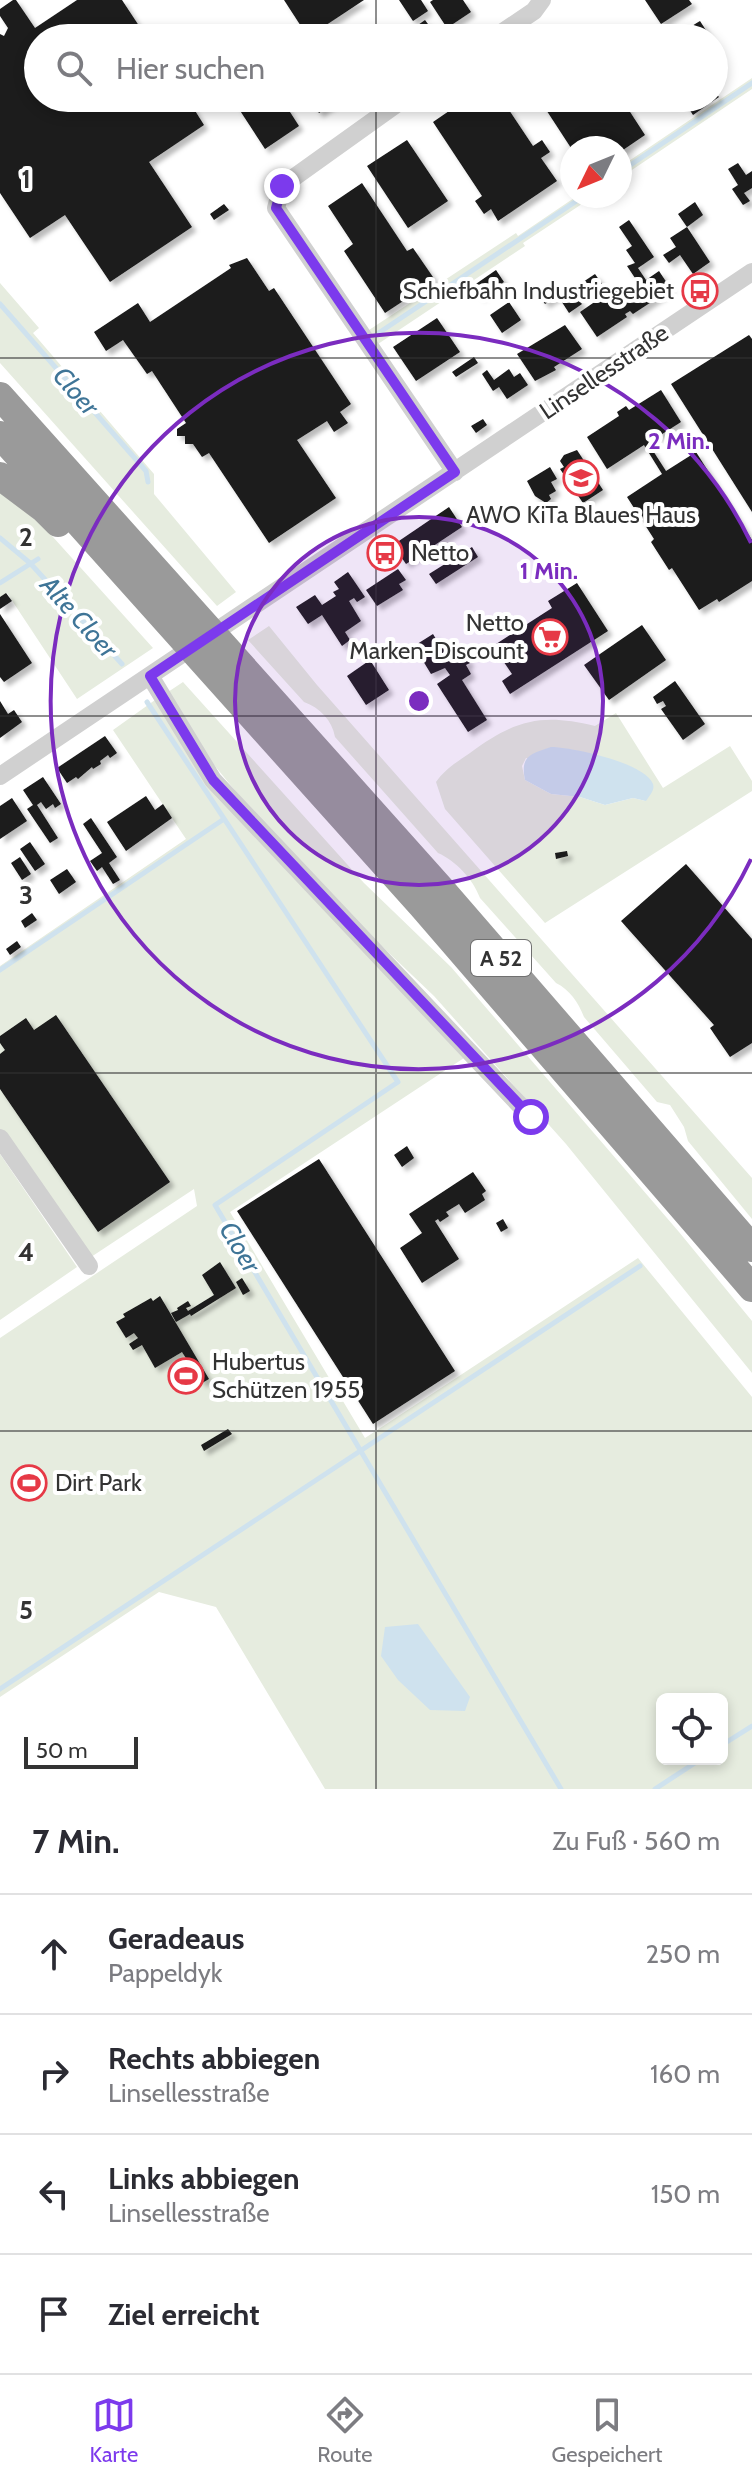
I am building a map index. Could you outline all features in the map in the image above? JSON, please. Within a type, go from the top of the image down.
[{"type":"highway","name":"A 52","points":[[0,396],[180,616],[605,1076],[752,1248]]},
{"type":"highway","name":"A 52","points":[[0,435],[138,588],[180,616]]},
{"type":"highway","points":[[0,476],[44,509],[80,546],[138,588]]},
{"type":"highway","name":"A 52","points":[[236,679],[442,929],[752,1288]]},
{"type":"street","points":[[515,24],[534,11],[542,0]]},
{"type":"street","points":[[385,112],[282,186],[276,208],[455,472]]},
{"type":"street","name":"Linsellesstraße","points":[[0,776],[752,272]]},
{"type":"street","points":[[150,676],[213,780],[531,1117]]},
{"type":"street","points":[[0,1138],[89,1266]]},
{"type":"shaded area","points":[[752,78],[752,89],[728,105],[728,94]]},
{"type":"shaded area","points":[[702,112],[718,112],[632,170],[632,159]]},
{"type":"shaded area","points":[[560,208],[576,208],[523,243],[525,246],[378,344],[369,330],[516,233],[518,236]]},
{"type":"shaded area","points":[[0,283],[39,328],[33,333],[154,474],[154,494],[236,592],[217,606],[0,363]]},
{"type":"shaded area","points":[[0,491],[44,527],[153,648],[77,699],[7,593],[0,597]]},
{"type":"shaded area","points":[[269,626],[317,685],[752,1178],[752,1219],[688,1141],[684,1127],[670,1105],[657,1102],[584,1017],[576,1001],[480,898],[463,871],[438,853],[335,737],[324,715],[304,702],[248,640]]},
{"type":"shaded area","points":[[183,682],[364,883],[451,967],[679,1232],[752,1321],[752,1373],[566,1144],[434,996],[368,933],[242,799],[210,760],[168,692]]},
{"type":"shaded area","points":[[155,700],[217,793],[292,876],[467,1056],[230,1212],[365,1438],[638,1258],[752,1397],[752,1789],[325,1789],[216,1607],[159,1592],[0,1697],[0,1338],[197,1206],[194,1189],[88,1259],[0,1131],[0,966],[186,839],[113,730]]},
{"type":"shaded area","points":[[616,713],[663,788],[730,746],[752,781],[752,791],[545,923],[445,809],[436,782],[447,769],[486,742],[529,722],[559,720],[595,726]],"holes":[[[526,758],[646,801],[633,798],[605,805],[580,797],[551,794],[525,780],[522,766]]]},
{"type":"shaded area","points":[[0,1154],[77,1267],[0,1320]]},
{"type":"water","points":[[551,747],[590,753],[623,763],[647,776],[653,790],[646,801],[633,798],[605,805],[580,797],[551,794],[525,780],[524,766],[528,757]]},
{"type":"water","points":[[418,1624],[470,1697],[465,1711],[430,1710],[398,1680],[381,1656],[385,1627]]},
{"type":"building","points":[[16,0],[32,24],[24,24],[24,112],[196,112],[204,125],[149,162],[192,227],[110,282],[65,215],[30,238],[0,193],[0,34],[4,36],[8,28],[0,16],[0,9]]},
{"type":"building","points":[[77,0],[122,0],[138,24],[41,24]]},
{"type":"building","points":[[284,0],[364,0],[328,24],[300,24]]},
{"type":"building","points":[[399,0],[421,0],[428,11],[413,21]]},
{"type":"building","points":[[463,0],[471,12],[453,24],[444,24],[430,2]]},
{"type":"building","points":[[645,0],[689,0],[692,4],[661,24]]},
{"type":"building","points":[[241,112],[290,112],[299,126],[265,149]]},
{"type":"building","points":[[448,112],[510,112],[533,146],[542,140],[550,152],[541,158],[557,181],[498,221],[491,209],[484,214],[475,201],[482,196],[433,122]]},
{"type":"building","points":[[548,112],[630,112],[645,135],[632,144],[632,136],[563,136]]},
{"type":"building","points":[[407,140],[448,201],[408,228],[367,166]]},
{"type":"building","points":[[738,163],[746,175],[752,171],[752,188],[744,193],[750,201],[743,205],[732,189],[738,185],[728,169]]},
{"type":"building","points":[[362,183],[407,251],[413,248],[435,280],[385,313],[344,251],[353,244],[328,206]]},
{"type":"building","points":[[695,202],[703,215],[687,227],[678,214]]},
{"type":"building","points":[[224,204],[229,210],[214,220],[210,214]]},
{"type":"building","points":[[629,220],[654,257],[638,268],[646,280],[659,271],[671,289],[633,314],[630,311],[625,314],[627,317],[597,337],[580,312],[596,301],[583,282],[595,274],[607,291],[613,287],[620,297],[639,284],[627,266],[635,263],[626,250],[632,246],[619,227]]},
{"type":"building","points":[[687,227],[710,262],[693,274],[680,255],[669,263],[663,255],[676,247],[670,238]]},
{"type":"building","points":[[247,258],[269,291],[274,288],[351,404],[340,412],[348,423],[334,432],[327,421],[297,440],[336,498],[269,543],[209,453],[202,457],[193,444],[185,444],[185,436],[177,436],[177,429],[186,423],[152,371],[147,374],[123,340],[106,351],[94,332],[138,303],[150,322],[231,268],[229,265]]},
{"type":"building","points":[[496,270],[504,282],[480,297],[473,286]]},
{"type":"building","points":[[549,284],[555,292],[566,285],[582,304],[569,313],[558,296],[545,304],[537,292]]},
{"type":"building","points":[[509,302],[521,320],[502,333],[490,315]]},
{"type":"building","points":[[437,318],[460,352],[416,381],[393,347]]},
{"type":"building","points":[[565,325],[582,349],[554,367],[556,370],[535,381],[517,354]]},
{"type":"building","points":[[749,335],[752,339],[752,512],[671,384]]},
{"type":"building","points":[[474,357],[478,363],[456,377],[452,372]]},
{"type":"building","points":[[509,369],[514,377],[520,373],[528,385],[507,399],[499,387],[493,391],[482,374],[487,370],[494,380]]},
{"type":"building","points":[[661,390],[681,422],[648,443],[666,471],[696,452],[752,540],[752,581],[719,602],[717,599],[699,610],[651,542],[654,539],[627,497],[662,474],[644,445],[607,469],[587,437],[619,416],[617,412],[626,406],[629,410]]},
{"type":"building","points":[[483,419],[487,425],[476,433],[471,426]]},
{"type":"building","points":[[577,450],[603,490],[583,503],[560,469],[564,467],[560,461],[564,455]]},
{"type":"building","points":[[550,467],[557,479],[551,482],[556,491],[549,495],[551,499],[546,503],[535,496],[527,481]]},
{"type":"building","points":[[449,507],[462,527],[406,564],[393,545]]},
{"type":"building","points":[[472,547],[478,557],[436,584],[429,574]]},
{"type":"building","points":[[398,569],[406,580],[399,584],[403,590],[377,606],[366,590]]},
{"type":"building","points":[[348,572],[365,597],[357,602],[354,598],[349,601],[361,621],[345,632],[350,640],[342,646],[322,615],[308,624],[296,607],[315,595],[322,605],[336,596],[333,592],[339,589],[334,582]]},
{"type":"building","points":[[577,583],[608,631],[510,694],[502,681],[512,674],[493,646],[552,608],[548,601]]},
{"type":"building","points":[[6,593],[12,601],[0,609],[0,597]]},
{"type":"building","points":[[0,614],[32,663],[4,682],[0,677]]},
{"type":"building","points":[[642,625],[666,660],[609,700],[584,665]]},
{"type":"building","points":[[433,634],[439,644],[444,641],[450,651],[446,654],[450,661],[456,657],[459,662],[466,657],[470,663],[466,665],[471,674],[462,680],[487,720],[468,732],[437,684],[450,675],[445,668],[431,674],[414,646]]},
{"type":"building","points":[[370,660],[389,690],[366,705],[347,676]]},
{"type":"building","points":[[675,681],[705,724],[683,740],[661,709],[666,706],[663,701],[657,704],[653,697]]},
{"type":"building","points":[[0,701],[8,714],[14,710],[22,722],[0,738]]},
{"type":"building","points":[[105,736],[117,753],[110,758],[108,755],[100,761],[101,764],[67,783],[57,768]]},
{"type":"building","points":[[43,777],[61,804],[55,808],[53,804],[46,809],[41,802],[37,805],[58,838],[50,843],[27,809],[33,805],[23,790]]},
{"type":"building","points":[[146,796],[155,810],[163,804],[172,818],[126,851],[107,822]]},
{"type":"building","points":[[12,798],[27,821],[0,839],[0,806]]},
{"type":"building","points":[[91,818],[117,857],[109,863],[120,880],[113,884],[102,867],[97,871],[90,861],[102,853],[83,824]]},
{"type":"building","points":[[30,842],[45,864],[35,871],[20,849]]},
{"type":"building","points":[[567,851],[568,856],[556,859],[555,853]]},
{"type":"building","points":[[20,857],[31,874],[22,880],[11,863]]},
{"type":"building","points":[[686,864],[752,939],[752,1043],[730,1057],[710,1028],[714,1025],[621,921]]},
{"type":"building","points":[[67,869],[76,882],[59,894],[50,880]]},
{"type":"building","points":[[32,913],[37,920],[25,928],[21,921]]},
{"type":"building","points":[[17,941],[21,947],[10,955],[6,949]]},
{"type":"building","points":[[56,1015],[170,1182],[98,1232],[0,1089],[0,1054],[5,1050],[0,1036],[26,1018],[34,1030]]},
{"type":"building","points":[[407,1146],[414,1158],[402,1167],[394,1155]]},
{"type":"building","points":[[319,1159],[455,1371],[373,1424],[237,1211]]},
{"type":"building","points":[[473,1172],[486,1191],[482,1194],[485,1200],[465,1213],[459,1204],[446,1212],[449,1216],[440,1222],[438,1219],[435,1221],[459,1259],[422,1283],[400,1248],[422,1233],[409,1214]]},
{"type":"building","points":[[503,1219],[508,1228],[501,1232],[496,1223]]},
{"type":"building","points":[[220,1262],[236,1288],[176,1322],[171,1313],[177,1308],[188,1301],[191,1306],[186,1308],[188,1311],[214,1295],[202,1275]]},
{"type":"building","points":[[242,1278],[250,1291],[243,1295],[236,1282]]},
{"type":"building","points":[[160,1296],[209,1379],[202,1383],[182,1352],[155,1368],[142,1345],[133,1350],[129,1344],[138,1338],[134,1333],[126,1338],[116,1322],[125,1317],[123,1314]]},
{"type":"building","points":[[228,1429],[232,1434],[204,1451],[201,1445]]},
{"type":"waterway","points":[[728,99],[752,83]]},
{"type":"waterway","points":[[632,164],[709,112]]},
{"type":"waterway","points":[[377,334],[566,208]]},
{"type":"waterway","name":"Cloer","points":[[0,304],[146,471],[148,482]]},
{"type":"waterway","name":"Alte Cloer","points":[[0,538],[30,563],[122,664]]},
{"type":"waterway","points":[[0,583],[38,559]]},
{"type":"waterway","name":"Cloer","points":[[147,702],[398,1082],[215,1205],[561,1789]]},
{"type":"waterway","points":[[0,970],[224,819]]},
{"type":"waterway","points":[[0,1689],[640,1266]]},
{"type":"waterway","points":[[728,1741],[752,1726]]},
{"type":"waterway","points":[[655,1789],[692,1765]]},
{"type":"place","name":"Schiefbahn Industriegebiet","points":[[700,291]]},
{"type":"place","name":"AWO KiTa Blaues Haus","points":[[581,478]]},
{"type":"place","name":"Netto","points":[[385,553]]},
{"type":"place","name":"Netto Marken-Discount","points":[[550,637]]},
{"type":"place","name":"Hubertus Schützen 1955","points":[[186,1376]]},
{"type":"place","name":"Dirt Park","points":[[29,1483]]},
{"type":"route","points":[[282,186],[276,208],[455,472],[150,676],[213,780],[531,1117]]}]
